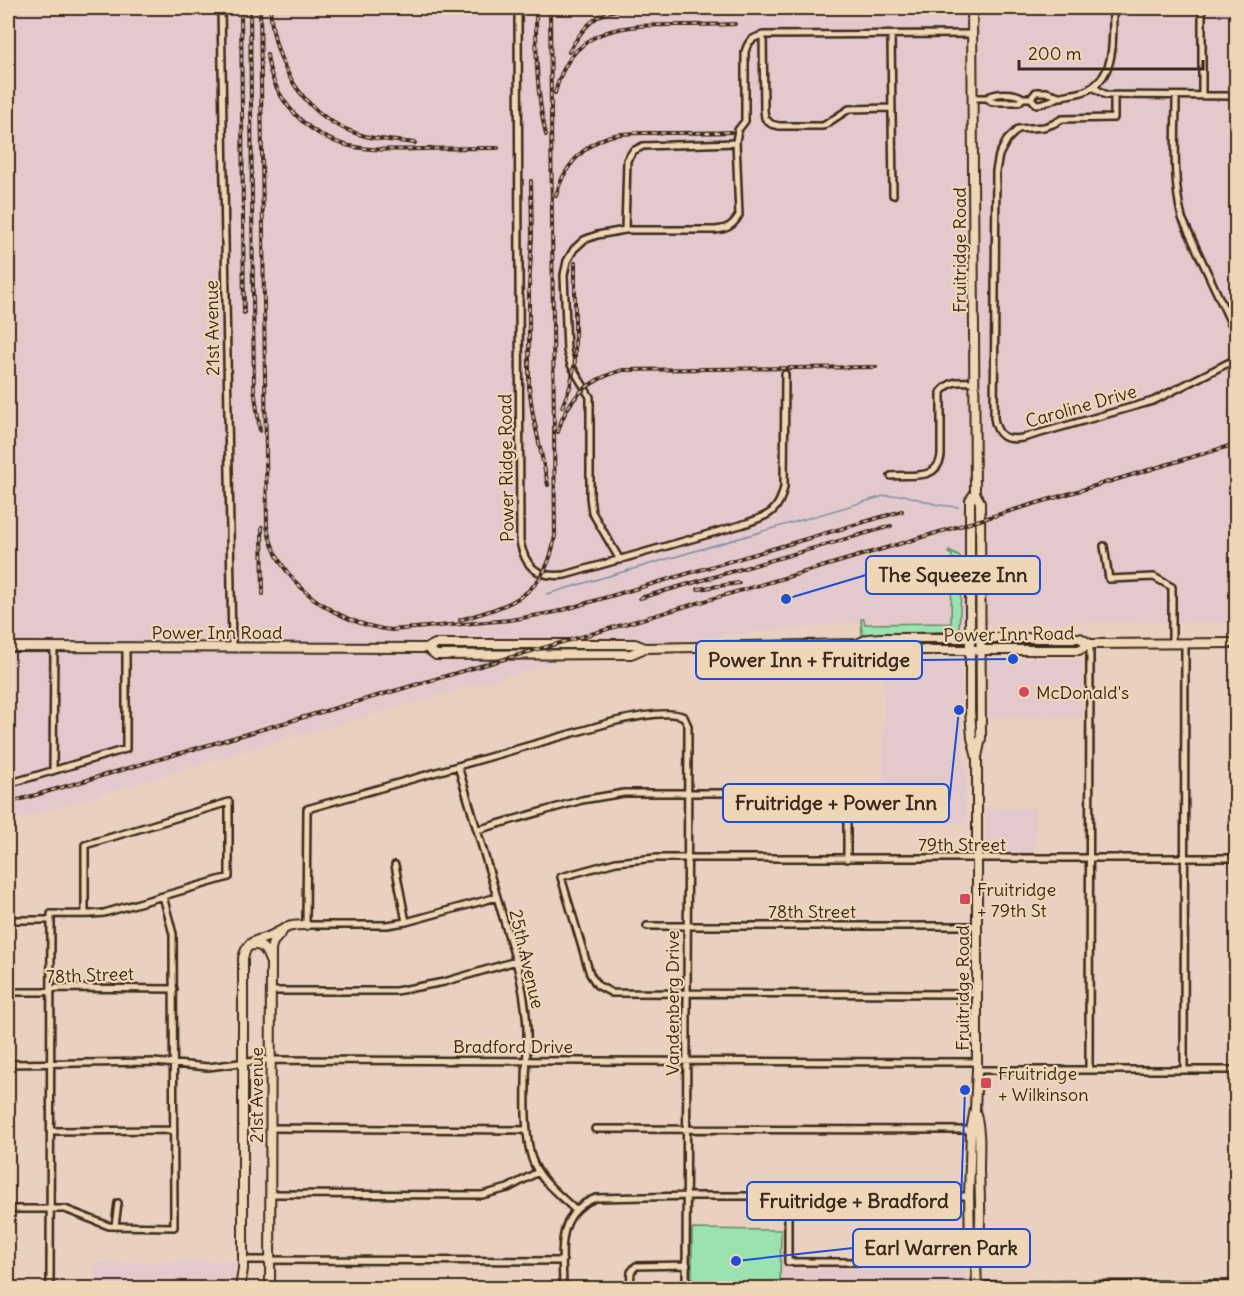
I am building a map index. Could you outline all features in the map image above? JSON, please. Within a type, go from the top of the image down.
[{"type":"main road","name":"Fruitridge Road","points":[[972,8],[975,493],[980,502],[981,738],[977,758],[977,1066],[975,1109],[971,1130],[969,1196],[970,1241],[976,1262]]},
{"type":"main road","name":"Fruitridge Road","points":[[975,493],[970,500],[970,711],[972,738],[977,758]]},
{"type":"main road","name":"Power Inn Road","points":[[8,647],[427,648],[435,644],[635,644],[645,648],[857,644],[868,639],[970,638],[1080,638],[1090,644]]},
{"type":"main road","name":"Power Inn Road","points":[[857,644],[868,650],[980,651],[1079,650],[1090,644],[1236,643]]},
{"type":"main road","name":"21st Avenue","points":[[270,1288],[271,966],[273,942],[290,926]]},
{"type":"main road","points":[[247,946],[252,941],[272,935],[284,927],[306,926]]},
{"type":"main road","points":[[247,946],[263,947],[271,966]]},
{"type":"main road","name":"21st Avenue","points":[[240,1288],[243,1260],[243,958],[247,946]]},
{"type":"main road","name":"Fruitridge Road","points":[[975,1109],[980,1128],[977,1287]]},
{"type":"street","name":"21st Avenue","points":[[221,8],[232,647]]},
{"type":"street","name":"Power Ridge Road","points":[[518,8],[520,530],[522,554],[529,565],[539,573],[552,576],[565,575],[744,524],[764,517],[774,510],[781,499],[784,487],[785,374]]},
{"type":"street","points":[[1031,98],[1036,104],[1046,104],[1062,96],[1083,92],[1103,78],[1112,54],[1113,8]]},
{"type":"street","points":[[1202,8],[1202,96]]},
{"type":"street","points":[[620,560],[592,512],[590,397],[571,365],[567,351],[564,275],[570,255],[584,240],[597,235],[625,230],[716,230],[725,229],[734,224],[739,215],[736,143],[738,130],[745,121],[745,52],[747,43],[754,37],[763,35],[972,34]]},
{"type":"street","points":[[763,35],[764,110],[765,118],[771,124],[823,126],[849,109],[891,108]]},
{"type":"street","points":[[891,35],[893,195]]},
{"type":"street","points":[[1093,87],[1106,95],[1114,96],[1236,96]]},
{"type":"street","points":[[1031,98],[1036,92],[1062,96]]},
{"type":"street","points":[[973,98],[987,98],[991,94],[1019,94],[1023,98],[1031,98]]},
{"type":"street","name":"Caroline Drive","points":[[1114,96],[1114,118],[1062,119],[1044,127],[1018,129],[1007,140],[999,155],[996,171],[994,418],[996,428],[1003,436],[1013,440],[1023,438],[1152,400],[1236,359]]},
{"type":"street","points":[[1176,96],[1176,181],[1182,218],[1236,334]]},
{"type":"street","points":[[625,230],[627,160],[633,151],[643,146],[736,143]]},
{"type":"street","points":[[1225,309],[1236,306]]},
{"type":"street","points":[[891,476],[926,474],[935,471],[941,456],[941,392],[948,384],[975,382]]},
{"type":"street","points":[[1104,546],[1109,579],[1154,577],[1172,587],[1172,643]]},
{"type":"street","points":[[1184,1070],[1185,643]]},
{"type":"street","points":[[1089,1070],[1090,644]]},
{"type":"street","points":[[53,771],[54,647]]},
{"type":"street","points":[[8,784],[126,749],[126,647]]},
{"type":"street","name":"Vandenberg Drive","points":[[458,766],[627,718],[677,714],[684,717],[688,726],[686,1288]]},
{"type":"street","points":[[458,766],[307,809],[306,926],[374,926],[406,922],[497,897]]},
{"type":"street","name":"25th Avenue","points":[[458,766],[516,960],[526,1009],[527,1130],[530,1154],[538,1172],[575,1210]]},
{"type":"street","points":[[477,830],[603,796],[640,792],[881,793]]},
{"type":"street","points":[[847,792],[847,859]]},
{"type":"street","points":[[50,1288],[51,914],[85,914],[104,912],[229,877],[229,802],[85,845],[85,914]]},
{"type":"street","name":"79th Street","points":[[687,993],[616,993],[606,991],[597,985],[590,974],[561,877],[616,862],[656,858],[1236,858]]},
{"type":"street","points":[[395,865],[406,922]]},
{"type":"street","points":[[8,1209],[73,1210],[93,1221],[115,1227],[174,1226],[173,933],[163,896]]},
{"type":"street","points":[[8,920],[51,920]]},
{"type":"street","name":"78th Street","points":[[647,926],[977,926]]},
{"type":"street","points":[[271,992],[396,991],[444,982],[516,960]]},
{"type":"street","name":"78th Street","points":[[8,992],[174,989]]},
{"type":"street","points":[[687,993],[977,994]]},
{"type":"street","name":"Bradford Drive","points":[[8,1064],[102,1061],[154,1062],[208,1067],[271,1060],[687,1061],[1089,1070],[1236,1070]]},
{"type":"street","points":[[271,1128],[527,1130]]},
{"type":"street","points":[[51,1131],[174,1130]]},
{"type":"street","points":[[595,1130],[971,1130]]},
{"type":"street","points":[[270,1194],[482,1195],[508,1188],[538,1172]]},
{"type":"street","points":[[788,1196],[788,1262],[976,1262]]},
{"type":"street","points":[[563,1288],[565,1228],[575,1210],[587,1201],[603,1197],[969,1196]]},
{"type":"street","points":[[115,1227],[118,1203]]},
{"type":"street","points":[[243,1260],[563,1261]]},
{"type":"street","points":[[630,1288],[631,1272],[636,1266],[687,1265]]},
{"type":"street","points":[[977,1287],[1236,1284]]},
{"type":"shaded area","points":[[8,8],[1236,8],[1236,623],[849,623],[612,646],[248,750],[8,822]]},
{"type":"shaded area","points":[[1078,658],[1083,663],[1082,717],[987,718],[987,666],[995,659]]},
{"type":"shaded area","points":[[884,659],[956,660],[961,666],[960,714],[966,772],[965,823],[883,822]]},
{"type":"shaded area","points":[[986,808],[1035,808],[1035,853],[992,854],[986,847]]},
{"type":"shaded area","points":[[236,1262],[233,1288],[93,1288],[94,1263]]},
{"type":"shaded area","points":[[780,1267],[966,1267],[966,1288],[780,1288]]},
{"type":"green space","points":[[949,551],[960,557],[961,583],[956,584],[958,592],[961,593],[959,629],[862,635],[861,619],[864,619],[865,624],[951,623],[952,555],[948,553]]},
{"type":"green space","points":[[692,1229],[781,1230],[780,1288],[692,1288]]},
{"type":"waterway","points":[[547,594],[884,496],[904,495],[938,505],[958,507]]},
{"type":"railway","points":[[250,8],[254,388],[260,431]]},
{"type":"railway","points":[[260,8],[267,526],[273,547],[283,565],[312,597],[350,619],[391,630],[510,620],[556,612],[902,511]]},
{"type":"railway","points":[[270,8],[278,50],[286,70],[296,88],[310,104],[325,117],[365,136],[415,143]]},
{"type":"railway","points":[[536,8],[538,87],[546,135]]},
{"type":"railway","points":[[460,620],[495,609],[523,595],[544,572],[555,536],[550,8]]},
{"type":"railway","points":[[569,52],[587,26],[606,13],[616,10],[658,8]]},
{"type":"railway","points":[[241,13],[244,313]]},
{"type":"railway","points":[[555,93],[562,72],[583,44],[613,30],[650,25],[735,24]]},
{"type":"railway","points":[[267,54],[272,77],[288,106],[307,126],[322,136],[353,147],[370,149],[498,148]]},
{"type":"railway","points":[[556,196],[563,176],[575,159],[591,145],[610,136],[633,133],[731,132]]},
{"type":"railway","points":[[531,181],[529,387],[548,485]]},
{"type":"railway","points":[[562,407],[570,387],[575,362],[575,263]]},
{"type":"railway","points":[[558,432],[567,409],[581,392],[600,379],[623,370],[876,367]]},
{"type":"railway","points":[[8,803],[808,571],[1236,444]]},
{"type":"railway","points":[[640,598],[891,526]]},
{"type":"railway","points":[[262,527],[263,594]]},
{"type":"railway","points":[[698,589],[739,583]]},
{"type":"place","name":"The Squeeze Inn","points":[[786,599]]},
{"type":"place","name":"Power Inn + Fruitridge","points":[[1013,659]]},
{"type":"place","name":"McDonald's","points":[[1024,692]]},
{"type":"place","name":"Fruitridge + Power Inn","points":[[959,710]]},
{"type":"place","name":"Fruitridge + 79th St","points":[[965,899]]},
{"type":"place","name":"Fruitridge + Wilkinson","points":[[986,1083]]},
{"type":"place","name":"Fruitridge + Bradford","points":[[965,1090]]},
{"type":"place","name":"Earl Warren Park","points":[[736,1261]]}]
